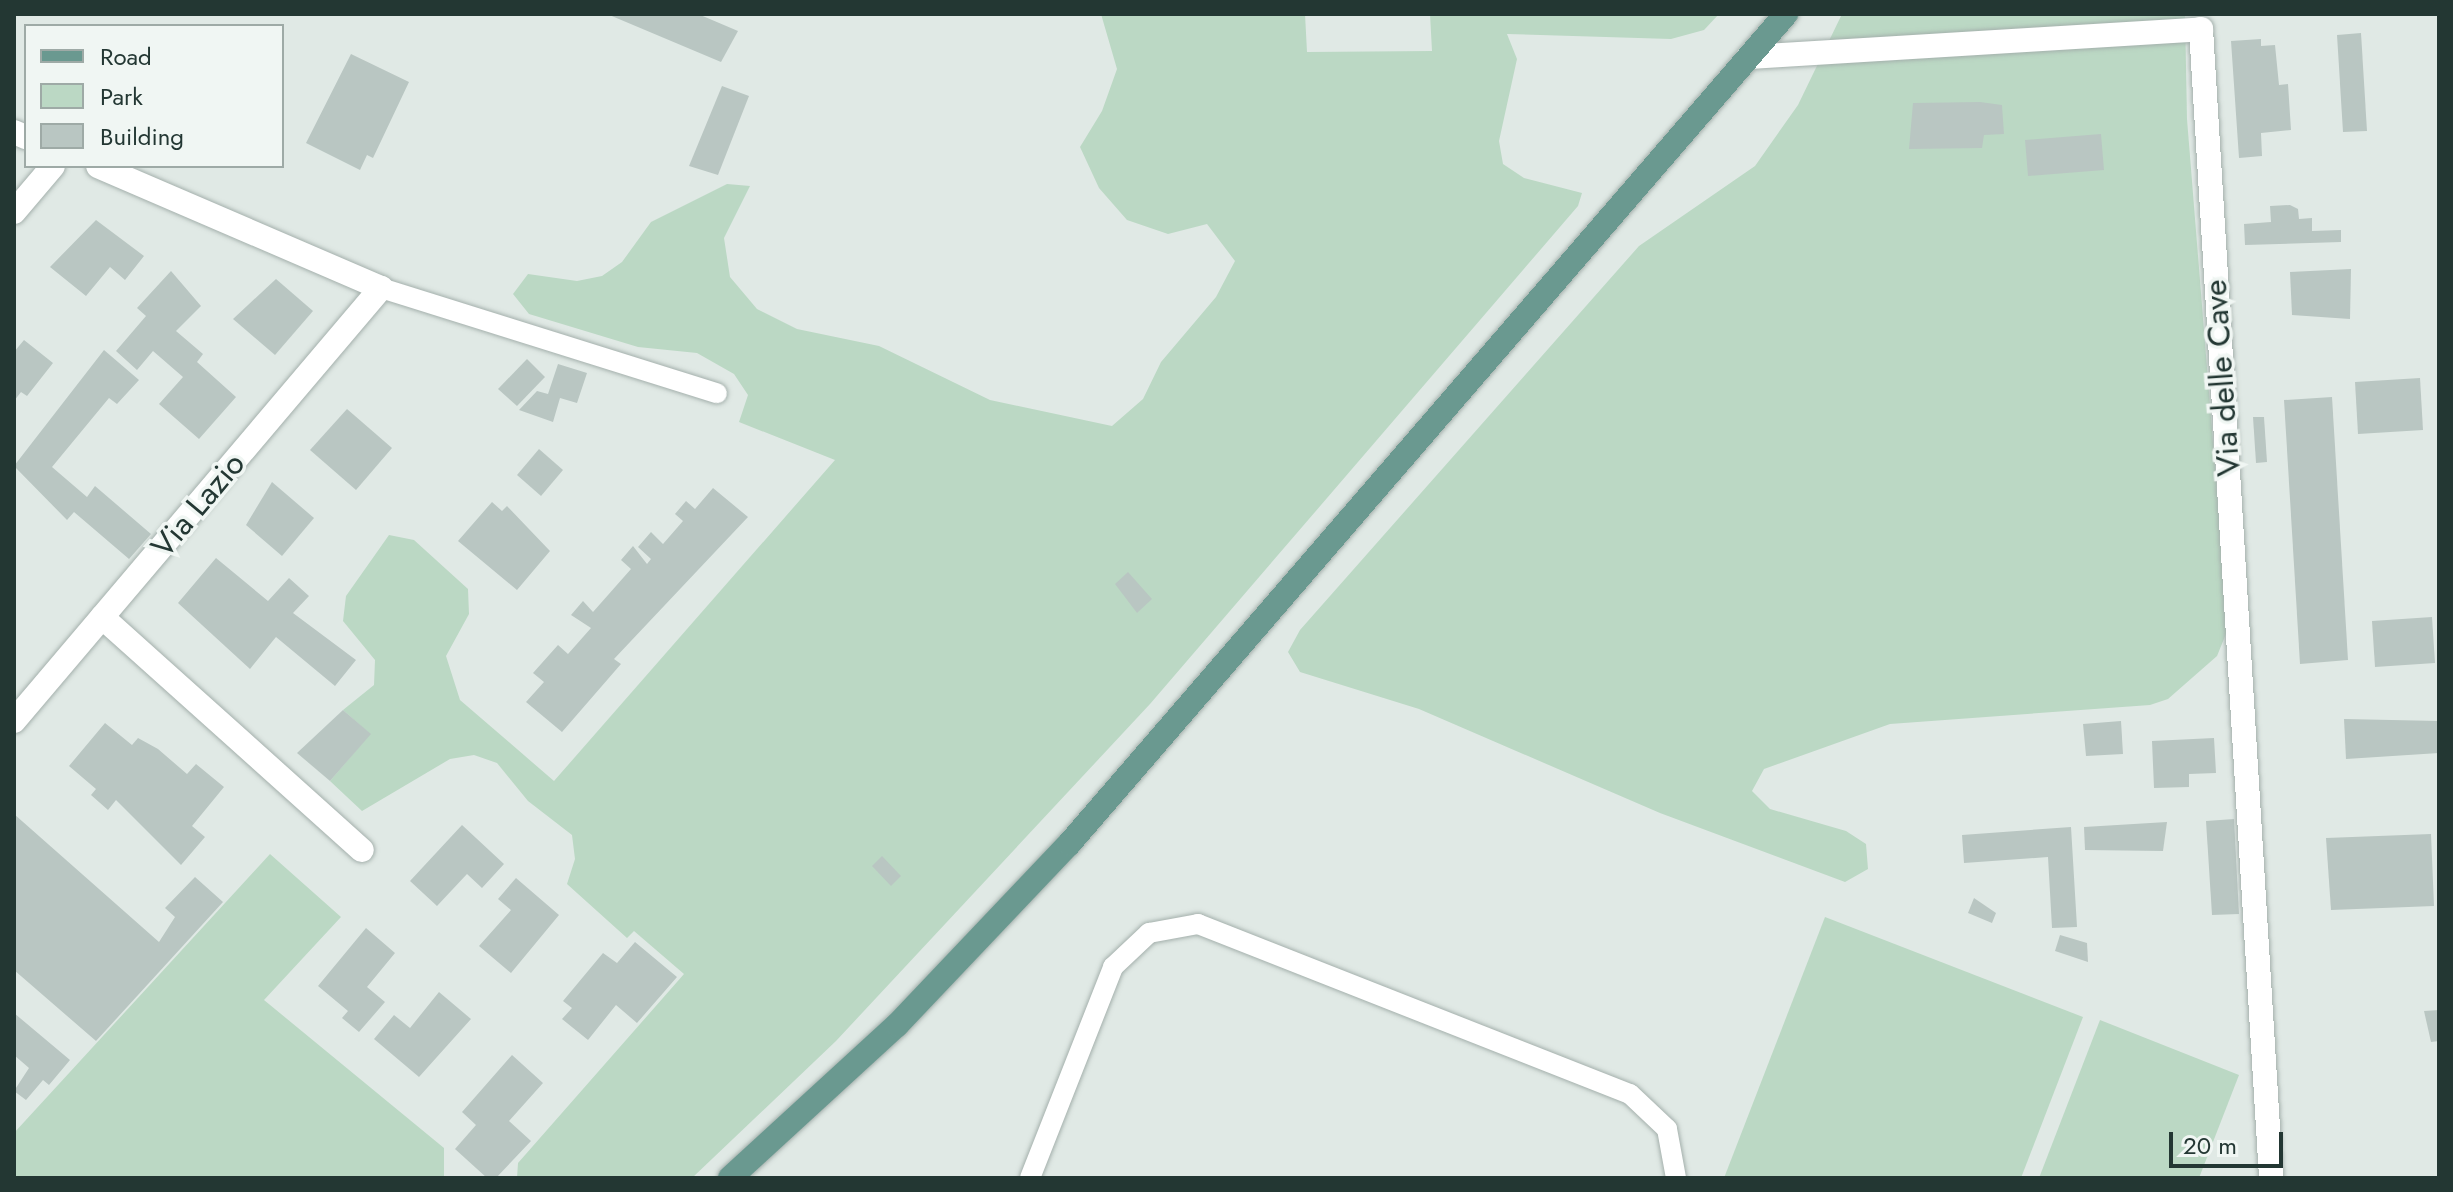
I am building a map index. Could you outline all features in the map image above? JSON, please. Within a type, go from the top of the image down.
[{"type":"main road","points":[[730,1178],[897,1025],[1069,844],[1786,14]]},
{"type":"street","name":"Via delle Cave","points":[[1749,57],[2201,29],[2271,1178]]},
{"type":"street","points":[[14,212],[51,168]]},
{"type":"street","points":[[103,168],[381,288]]},
{"type":"street","name":"Via Lazio","points":[[14,721],[381,288]]},
{"type":"street","points":[[102,617],[362,850]]},
{"type":"lane","points":[[381,288],[717,393]]},
{"type":"lane","points":[[1030,1178],[1113,967],[1149,933],[1198,924],[1630,1094],[1667,1129],[1676,1178]]},
{"type":"green space","points":[[1101,14],[1305,14],[1307,52],[1432,51],[1430,14],[1719,14],[1704,30],[1671,39],[1507,34],[1517,59],[1499,141],[1503,164],[1524,178],[1582,193],[1578,206],[1150,704],[836,1041],[692,1178],[517,1178],[518,1163],[684,974],[634,931],[627,938],[567,884],[575,859],[572,835],[528,801],[497,763],[474,755],[450,759],[362,811],[330,781],[370,734],[343,710],[374,685],[375,660],[343,621],[346,596],[389,535],[414,540],[468,589],[469,614],[446,656],[460,700],[554,781],[835,460],[739,422],[748,395],[734,374],[697,353],[638,347],[529,314],[513,294],[528,274],[577,281],[602,276],[622,262],[651,222],[727,184],[750,186],[724,238],[730,277],[757,309],[797,329],[879,346],[990,400],[1112,426],[1143,399],[1161,362],[1216,297],[1235,261],[1207,224],[1168,234],[1127,220],[1099,188],[1080,147],[1102,111],[1117,69]]},
{"type":"green space","points":[[1842,14],[2185,14],[2187,119],[2228,629],[2217,656],[2168,699],[2150,705],[1890,724],[1764,769],[1752,791],[1770,809],[1846,831],[1866,844],[1868,869],[1845,882],[1660,813],[1419,709],[1300,672],[1288,652],[1300,630],[1639,246],[1755,166],[1798,105]]},
{"type":"green space","points":[[270,854],[341,917],[264,1000],[444,1148],[444,1178],[14,1178],[14,1133]]},
{"type":"green space","points":[[1825,917],[2083,1017],[2021,1178],[1724,1178]]},
{"type":"green space","points":[[2100,1020],[2239,1075],[2199,1178],[2039,1178]]},
{"type":"building","points":[[607,14],[698,14],[738,31],[721,62]]},
{"type":"building","points":[[2361,33],[2367,131],[2343,132],[2337,35]]},
{"type":"building","points":[[2261,39],[2261,46],[2275,45],[2279,85],[2288,84],[2291,130],[2261,133],[2262,156],[2239,158],[2231,41]]},
{"type":"building","points":[[351,54],[409,82],[373,158],[367,155],[360,170],[306,143]]},
{"type":"building","points":[[722,86],[749,96],[718,175],[689,166]]},
{"type":"building","points":[[1980,102],[2002,105],[2004,134],[1984,135],[1982,148],[1909,149],[1913,103]]},
{"type":"building","points":[[2101,134],[2104,170],[2028,176],[2025,140]]},
{"type":"building","points":[[2290,205],[2298,209],[2299,219],[2312,218],[2312,231],[2341,230],[2341,242],[2245,245],[2244,224],[2271,222],[2270,206]]},
{"type":"building","points":[[96,220],[144,256],[125,280],[110,267],[86,296],[50,267]]},
{"type":"building","points":[[2351,269],[2350,319],[2292,315],[2290,272]]},
{"type":"building","points":[[171,271],[201,306],[176,331],[203,354],[197,362],[236,397],[199,439],[159,404],[183,377],[153,351],[137,370],[116,351],[146,316],[137,308]]},
{"type":"building","points":[[276,279],[313,311],[275,355],[233,319]]},
{"type":"building","points":[[24,340],[53,363],[27,396],[21,392],[14,401],[14,352]]},
{"type":"building","points":[[104,350],[139,380],[117,404],[109,398],[52,467],[87,497],[95,486],[151,534],[129,559],[74,512],[67,520],[14,466]]},
{"type":"building","points":[[527,359],[545,377],[517,406],[498,389]]},
{"type":"building","points":[[558,364],[587,373],[577,403],[560,398],[553,422],[519,410],[537,391],[548,394]]},
{"type":"building","points":[[2420,378],[2423,430],[2358,434],[2355,382]]},
{"type":"building","points":[[2332,397],[2348,660],[2300,664],[2284,400]]},
{"type":"building","points":[[347,409],[392,448],[356,490],[310,450]]},
{"type":"building","points":[[2253,417],[2264,417],[2267,462],[2256,463]]},
{"type":"building","points":[[539,449],[563,470],[541,496],[517,475]]},
{"type":"building","points":[[272,482],[314,518],[282,556],[246,525]]},
{"type":"building","points":[[713,488],[748,517],[614,659],[621,664],[562,732],[526,702],[544,682],[533,673],[558,645],[568,654],[591,628],[571,615],[583,601],[593,612],[631,569],[621,560],[633,546],[647,564],[651,559],[638,547],[651,532],[663,544],[683,521],[675,514],[686,501],[695,509]]},
{"type":"building","points":[[492,502],[502,511],[507,506],[550,551],[517,590],[458,541]]},
{"type":"building","points":[[216,558],[268,601],[289,578],[309,596],[293,613],[356,660],[335,686],[276,637],[250,669],[178,603]]},
{"type":"building","points":[[1128,572],[1152,599],[1137,613],[1115,584]]},
{"type":"building","points":[[2432,617],[2435,663],[2375,667],[2372,621]]},
{"type":"building","points":[[343,710],[371,734],[330,781],[297,753]]},
{"type":"building","points":[[2344,719],[2439,721],[2439,753],[2346,759]]},
{"type":"building","points":[[2121,721],[2123,754],[2086,756],[2083,724]]},
{"type":"building","points":[[105,723],[132,745],[138,738],[158,749],[187,774],[196,764],[224,787],[192,826],[205,837],[181,865],[116,800],[108,810],[91,795],[96,789],[69,766]]},
{"type":"building","points":[[2214,738],[2216,773],[2189,774],[2189,787],[2154,788],[2152,741]]},
{"type":"building","points":[[14,814],[159,942],[175,917],[165,908],[195,877],[223,902],[96,1041],[14,970]]},
{"type":"building","points":[[2234,819],[2239,914],[2212,915],[2206,821]]},
{"type":"building","points":[[2167,822],[2163,851],[2085,850],[2084,827]]},
{"type":"building","points":[[462,825],[504,864],[482,888],[467,874],[437,906],[410,881]]},
{"type":"building","points":[[2071,827],[2077,927],[2052,928],[2048,857],[1964,863],[1962,835]]},
{"type":"building","points":[[2431,834],[2434,906],[2331,910],[2326,838]]},
{"type":"building","points":[[882,856],[901,876],[891,886],[872,866]]},
{"type":"building","points":[[516,878],[559,915],[511,973],[479,946],[511,910],[498,899]]},
{"type":"building","points":[[1974,898],[1996,913],[1992,923],[1968,913]]},
{"type":"building","points":[[366,928],[395,953],[367,987],[385,1002],[359,1032],[342,1018],[348,1011],[318,986]]},
{"type":"building","points":[[2060,935],[2087,943],[2088,962],[2055,951]]},
{"type":"building","points":[[635,942],[677,977],[637,1023],[616,1005],[588,1040],[562,1019],[572,1008],[563,1001],[603,953],[617,963]]},
{"type":"building","points":[[439,992],[471,1019],[419,1077],[374,1039],[394,1015],[410,1028]]},
{"type":"building","points":[[2439,1010],[2439,1041],[2431,1042],[2424,1011]]},
{"type":"building","points":[[14,1013],[70,1060],[49,1085],[43,1080],[26,1100],[14,1091],[29,1068],[14,1055]]},
{"type":"building","points":[[512,1055],[543,1083],[509,1121],[531,1141],[496,1178],[487,1178],[455,1149],[476,1125],[462,1112]]}]
